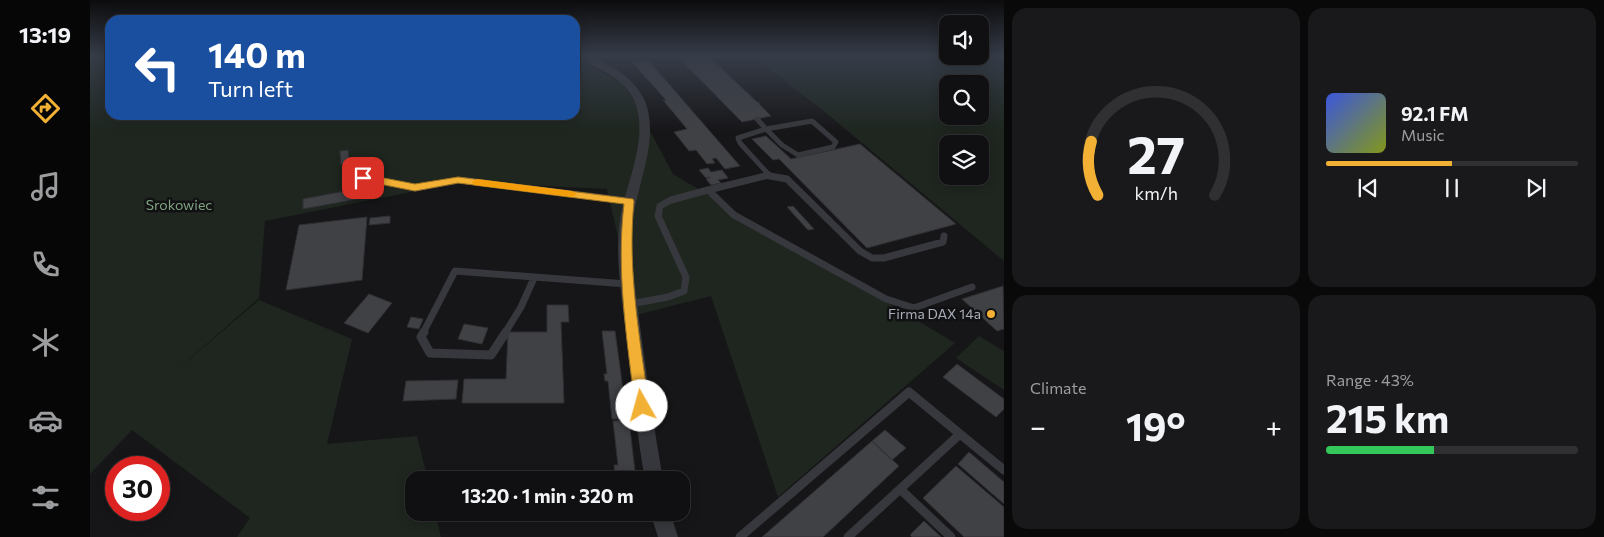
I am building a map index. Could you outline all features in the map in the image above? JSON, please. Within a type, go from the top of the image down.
[{"type":"street","points":[[624,81],[639,100],[643,113],[644,136],[629,201],[625,234],[627,284],[642,406],[653,471]]},
{"type":"street","points":[[663,521],[668,537]]},
{"type":"lane","points":[[757,119],[767,130],[790,152],[800,155],[833,147],[836,142],[812,121],[767,130],[743,135],[738,138],[740,143],[770,176]]},
{"type":"lane","points":[[630,304],[668,297],[684,291],[686,277],[658,216],[660,206],[671,200],[770,176],[787,179],[860,251],[872,258],[884,258],[943,242],[944,236]]},
{"type":"lane","points":[[363,178],[415,188],[458,180],[629,201]]},
{"type":"lane","points":[[708,190],[734,214],[886,299],[914,308],[972,287]]},
{"type":"lane","points":[[534,278],[521,307],[492,355],[430,354],[421,337],[455,271],[627,284]]},
{"type":"lane","points":[[740,537],[909,392],[1004,470]]},
{"type":"lane","points":[[848,537],[960,434]]},
{"type":"lane","points":[[900,489],[951,537]]},
{"type":"green space","name":"Srokowiec","points":[[90,81],[105,81],[105,120],[580,120],[580,81],[618,81],[622,83],[634,101],[673,174],[955,343],[778,497],[711,296],[636,315],[607,189],[462,182],[265,221],[259,298],[171,375],[259,300],[352,339],[327,444],[417,436],[426,471],[405,471],[405,521],[437,521],[441,537],[237,537],[250,518],[170,458],[170,456],[167,456],[132,430],[107,456],[105,456],[90,474]]},
{"type":"green space","points":[[785,81],[939,81],[939,125],[989,125],[989,81],[1004,81],[1004,261]]},
{"type":"green space","points":[[979,336],[1004,351],[1004,390],[956,358]]},
{"type":"building","points":[[649,81],[666,81],[740,166],[725,169],[716,158],[712,159],[715,163],[707,164],[696,150],[689,151],[674,132],[687,129],[663,100],[666,100]]},
{"type":"building","points":[[702,81],[735,81],[760,103],[758,103],[771,116],[742,122]]},
{"type":"building","points":[[766,136],[791,159],[860,144],[956,224],[867,248],[779,159],[773,160],[752,139]]},
{"type":"building","points":[[348,150],[349,164],[341,165],[340,151]]},
{"type":"building","points":[[708,168],[711,172],[722,170],[728,178],[718,180],[721,183],[711,185],[706,179],[710,177],[706,178],[699,170]]},
{"type":"building","points":[[361,188],[363,198],[303,209],[303,199]]},
{"type":"building","points":[[793,206],[814,229],[808,230],[787,207]]},
{"type":"building","points":[[390,216],[390,223],[369,225],[370,218]]},
{"type":"building","points":[[367,217],[362,280],[286,290],[299,225]]},
{"type":"building","name":"Firma DAX 14a","points":[[1003,286],[1004,329],[997,331],[962,299]]},
{"type":"building","points":[[369,294],[392,303],[368,333],[344,323]]},
{"type":"building","points":[[547,305],[568,305],[569,322],[561,322],[564,403],[462,403],[464,379],[506,379],[508,332],[547,332]]},
{"type":"building","points":[[411,317],[423,319],[419,329],[407,327]]},
{"type":"building","points":[[464,324],[488,328],[482,344],[458,339]]},
{"type":"building","points":[[602,331],[615,331],[627,419],[612,419],[608,381],[605,381],[604,374],[607,374]]},
{"type":"building","points":[[957,364],[1004,399],[1004,409],[996,417],[943,377]]},
{"type":"building","points":[[458,380],[456,399],[403,401],[406,381]]},
{"type":"building","points":[[629,420],[635,471],[615,471],[614,465],[618,465],[613,421]]},
{"type":"building","points":[[885,430],[906,448],[892,460],[872,441]]},
{"type":"building","points":[[872,441],[899,466],[823,537],[762,537]]},
{"type":"building","points":[[969,452],[1004,482],[1004,504],[958,464]]},
{"type":"building","points":[[956,466],[1004,507],[1004,537],[964,537],[923,498]]},
{"type":"building","points":[[924,521],[941,537],[912,537],[910,535]]},
{"type":"slow traffic","points":[[477,182],[572,194]]},
{"type":"place","name":"Firma DAX 14a","points":[[991,314]]},
{"type":"route","points":[[363,178],[415,188],[458,180],[629,201],[625,234],[627,284],[642,406]]}]
